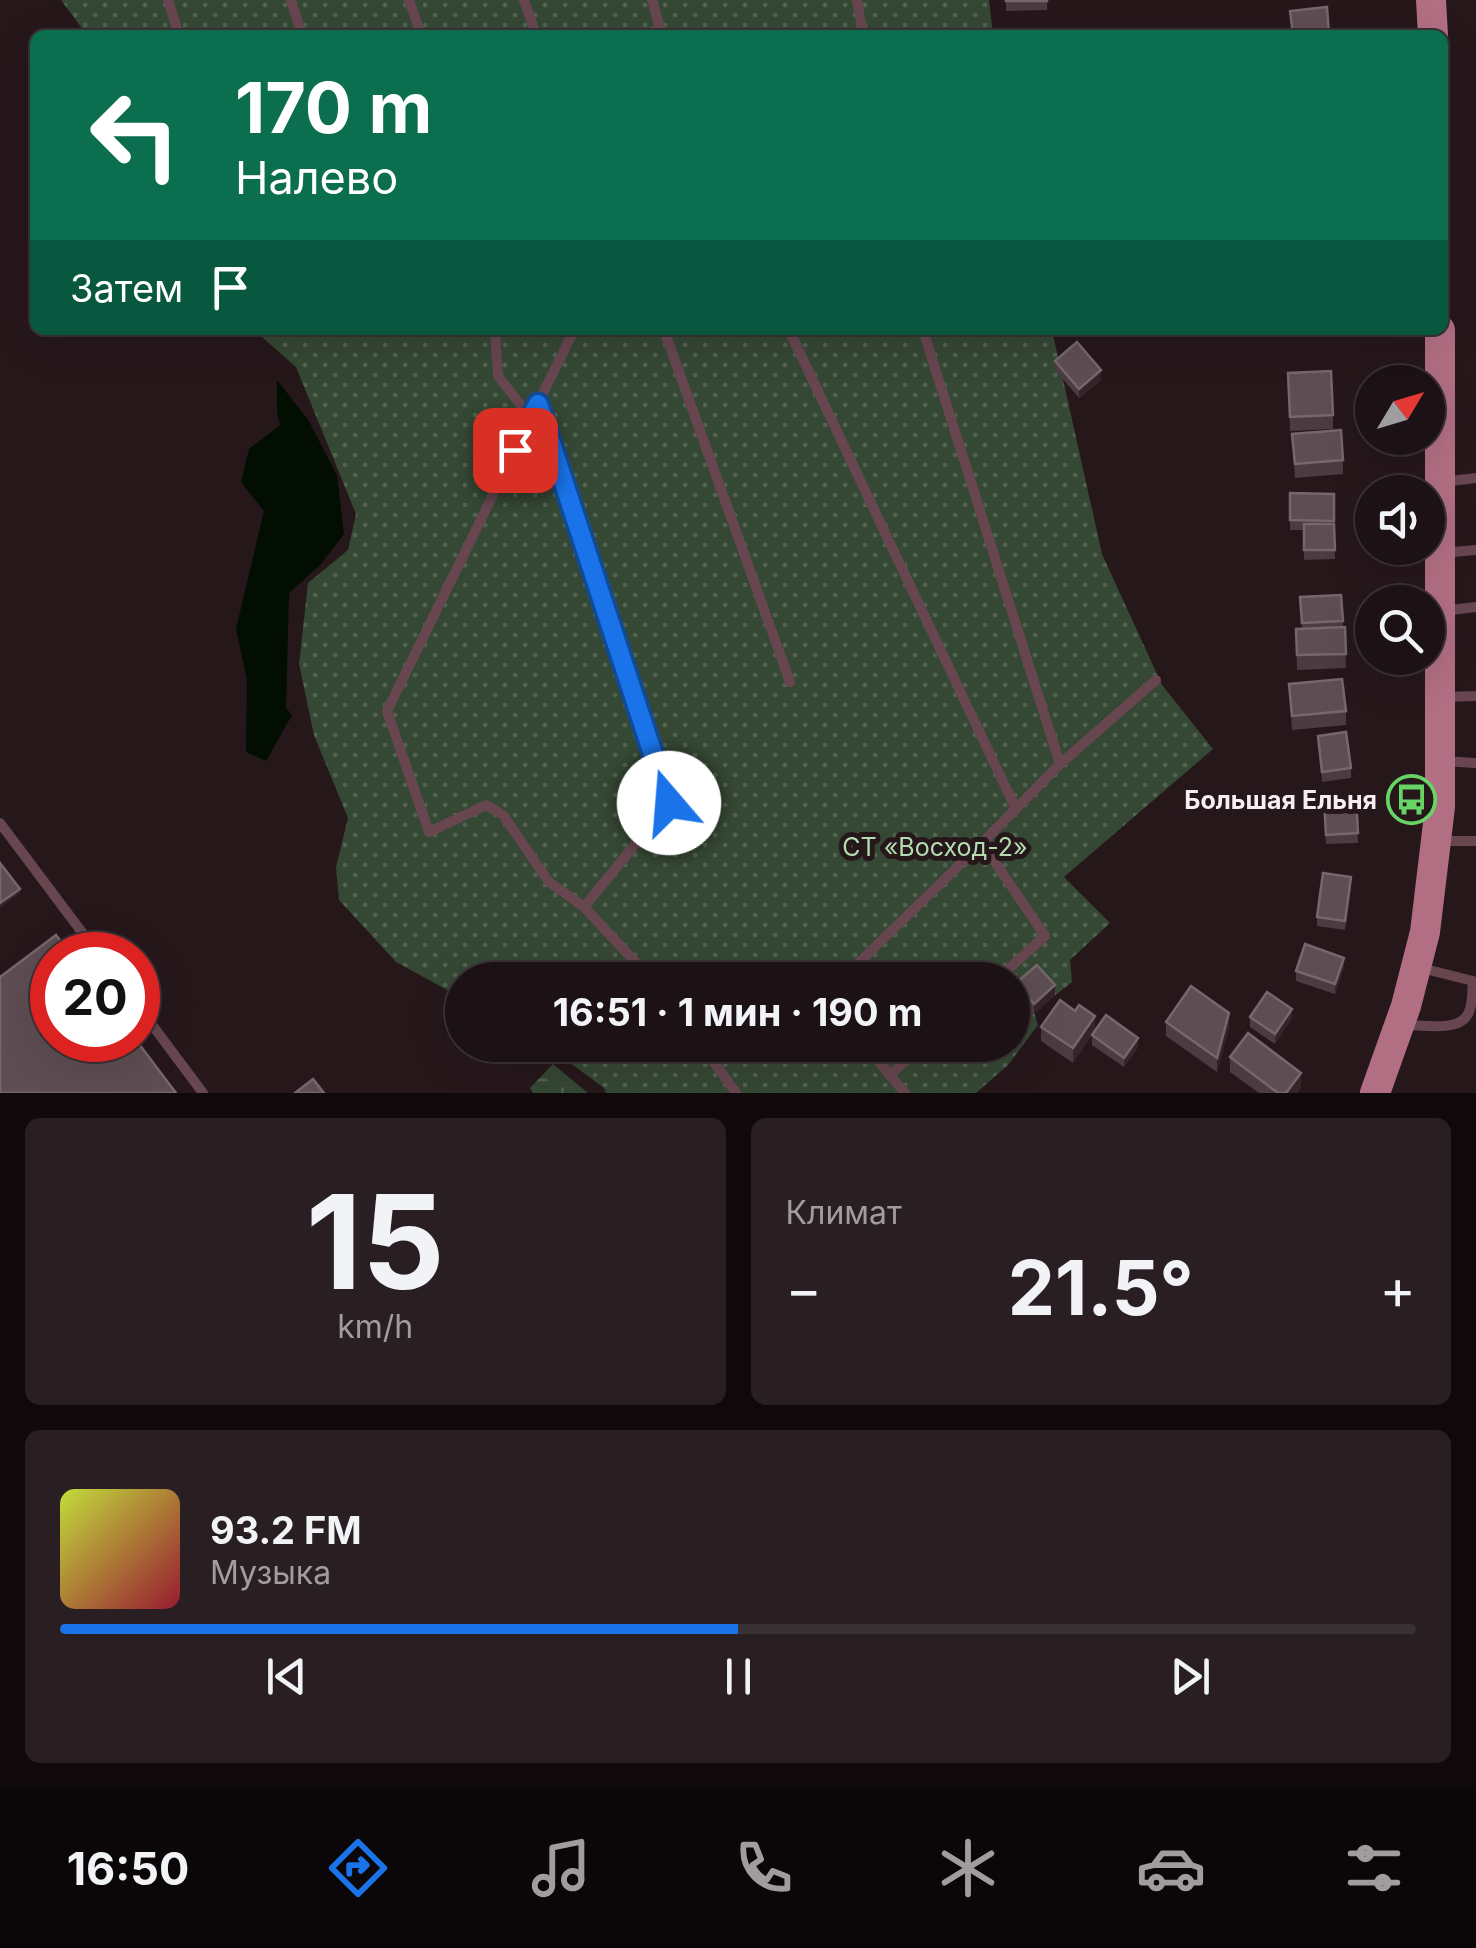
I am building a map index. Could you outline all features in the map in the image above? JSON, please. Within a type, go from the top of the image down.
[{"type":"main road","points":[[1431,0],[1432,30]]},
{"type":"main road","points":[[1440,335],[1442,475]]},
{"type":"main road","points":[[1376,1093],[1400,1025],[1425,932],[1437,841],[1441,675]]},
{"type":"lane","points":[[168,0],[177,30]]},
{"type":"lane","points":[[290,0],[300,30]]},
{"type":"lane","points":[[409,0],[420,30]]},
{"type":"lane","points":[[524,0],[534,30]]},
{"type":"lane","points":[[652,0],[660,30]]},
{"type":"lane","points":[[857,0],[862,30]]},
{"type":"lane","points":[[496,335],[498,376],[531,418]]},
{"type":"lane","points":[[572,335],[387,712],[429,832],[486,804],[503,815],[549,882],[584,906],[635,962]]},
{"type":"lane","points":[[666,335],[790,682]]},
{"type":"lane","points":[[791,335],[1016,809]]},
{"type":"lane","points":[[925,335],[1060,764]]},
{"type":"lane","points":[[538,404],[669,803],[584,906]]},
{"type":"lane","points":[[1445,482],[1476,478]]},
{"type":"lane","points":[[1445,553],[1476,550]]},
{"type":"lane","points":[[1445,611],[1476,607]]},
{"type":"lane","points":[[860,962],[1060,764],[1156,680]]},
{"type":"lane","points":[[1441,698],[1476,696]]},
{"type":"lane","points":[[1441,762],[1476,763]]},
{"type":"lane","points":[[0,823],[82,932]]},
{"type":"lane","points":[[1437,841],[1476,841]]},
{"type":"lane","points":[[982,843],[1044,936],[1016,962]]},
{"type":"lane","points":[[1400,1025],[1451,1025],[1464,1020],[1470,1012],[1473,981],[1416,967]]},
{"type":"lane","points":[[160,1035],[203,1093]]},
{"type":"lane","points":[[714,1062],[736,1093]]},
{"type":"lane","points":[[879,1062],[905,1093]]},
{"type":"lane","points":[[890,1075],[904,1062]]},
{"type":"green space","points":[[61,0],[989,0],[992,30],[83,30]]},
{"type":"green space","name":"СТ «Восход-2»","points":[[260,335],[1053,335],[1102,554],[1162,685],[1213,749],[1064,877],[1110,923],[1070,960],[1072,982],[1034,1012],[1038,1025],[1030,1036],[1030,962],[445,962],[445,989],[396,962],[339,900],[336,867],[348,818],[314,735],[299,664],[308,583],[348,550],[356,514],[296,367]]},
{"type":"green space","points":[[569,1062],[1010,1062],[976,1093],[606,1093]]},
{"type":"green space","points":[[553,1064],[588,1093],[533,1093],[530,1088]]},
{"type":"shaded area","points":[[277,380],[309,421],[337,476],[344,534],[320,565],[289,593],[286,708],[292,715],[266,761],[246,752],[247,679],[236,629],[264,511],[241,482],[249,449],[280,425]]},
{"type":"building","points":[[1327,7],[1329,30],[1292,30],[1290,11]]},
{"type":"building","points":[[1077,342],[1101,370],[1079,389],[1055,361]]},
{"type":"building","points":[[1331,371],[1333,415],[1290,417],[1288,373]]},
{"type":"building","points":[[1341,430],[1343,460],[1295,464],[1292,434]]},
{"type":"building","points":[[1290,493],[1334,494],[1334,521],[1290,520]]},
{"type":"building","points":[[1304,524],[1334,524],[1335,550],[1304,550]]},
{"type":"building","points":[[1341,595],[1343,621],[1302,623],[1300,597]]},
{"type":"building","points":[[1345,627],[1346,654],[1297,655],[1296,629]]},
{"type":"building","points":[[1342,679],[1346,711],[1292,716],[1289,684]]},
{"type":"building","points":[[1346,732],[1351,768],[1322,772],[1318,736]]},
{"type":"building","points":[[1356,797],[1358,833],[1326,835],[1324,799]]},
{"type":"building","points":[[0,863],[20,889],[0,903]]},
{"type":"building","points":[[1323,873],[1351,877],[1345,921],[1317,917]]},
{"type":"building","points":[[1305,944],[1344,958],[1335,984],[1296,971]]},
{"type":"building","points":[[30,954],[30,1062],[153,1062],[176,1093],[0,1093],[0,977]]},
{"type":"building","points":[[1037,965],[1055,985],[1034,1004],[1030,999],[1030,971]]},
{"type":"building","points":[[1191,986],[1229,1013],[1217,1058],[1166,1022]]},
{"type":"building","points":[[1267,992],[1292,1009],[1275,1034],[1250,1017]]},
{"type":"building","points":[[1060,1000],[1075,1011],[1079,1005],[1095,1016],[1073,1048],[1041,1027]]},
{"type":"building","points":[[1106,1015],[1138,1038],[1124,1058],[1092,1035]]},
{"type":"building","points":[[1248,1033],[1301,1073],[1286,1093],[1278,1093],[1230,1057]]},
{"type":"building","points":[[313,1079],[324,1093],[295,1093]]},
{"type":"place","name":"Большая Ельня","points":[[1412,800]]},
{"type":"route","points":[[515,450],[538,404],[669,803]]}]
